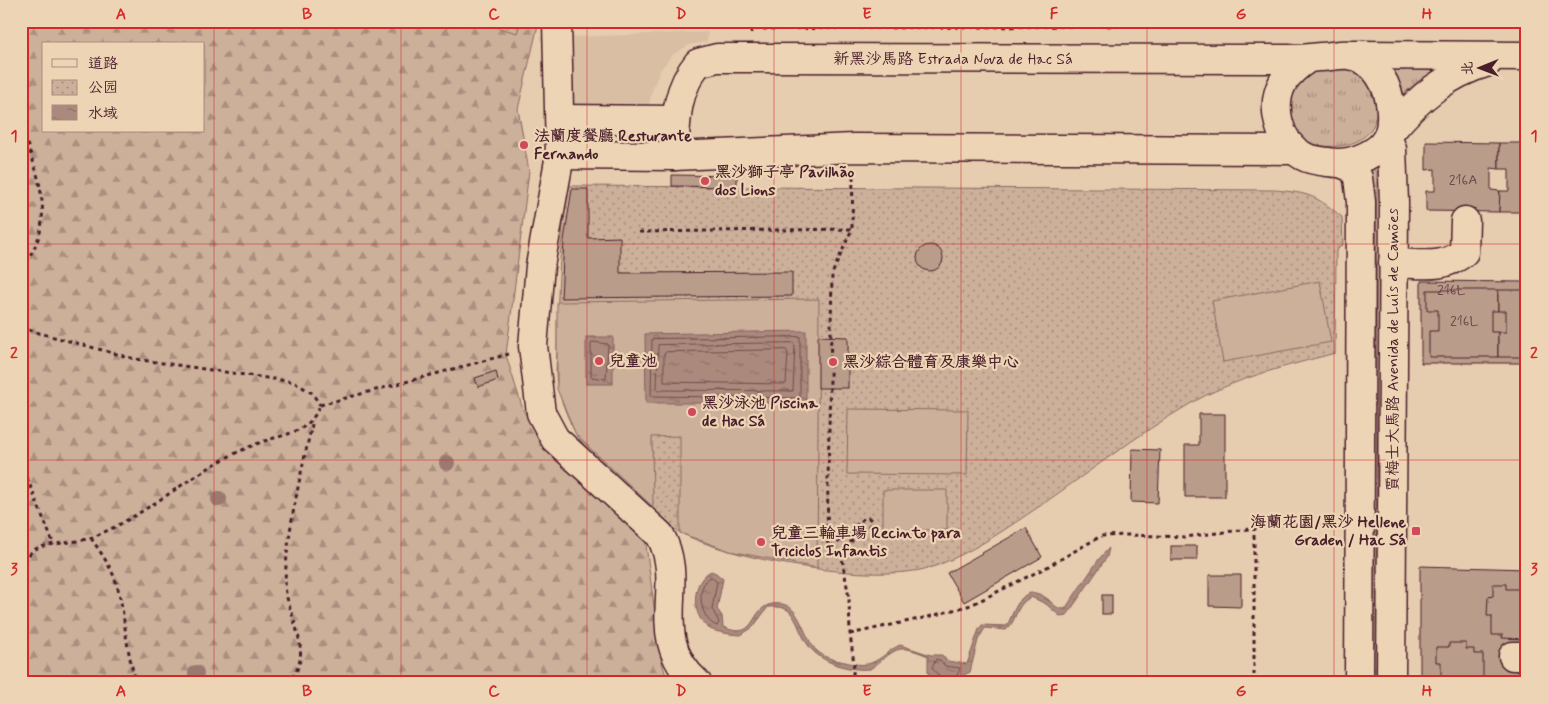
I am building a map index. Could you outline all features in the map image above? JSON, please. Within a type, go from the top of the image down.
[{"type":"street","points":[[557,21],[560,155],[540,266],[533,346],[541,413],[555,439],[660,535],[667,546],[669,560],[670,633],[673,652],[682,669],[697,683]]},
{"type":"street","points":[[1348,55],[1361,59],[1373,66],[1383,81],[1390,103],[1389,135]]},
{"type":"street","points":[[1294,150],[1283,135],[1277,118],[1278,101],[1282,83],[1293,69],[1307,58],[1348,55],[1516,56]]},
{"type":"street","points":[[560,155],[674,156],[854,148],[1294,150],[1314,160],[1343,164],[1363,158],[1376,150],[1411,106],[1448,78],[1473,66],[1516,56]]},
{"type":"street","name":"新黑沙馬路 Estrada Nova de Hac Sá","points":[[674,156],[679,97],[689,74],[698,63],[716,58],[1307,58]]},
{"type":"street","points":[[560,119],[676,120]]},
{"type":"street","name":"賈梅士大馬路 Avenida de Luís de Camões","points":[[1389,135],[1392,149],[1393,263],[1391,683]]},
{"type":"street","name":"賈梅士大馬路 Avenida de Luís de Camões","points":[[1343,164],[1353,168],[1358,178],[1361,202],[1359,683]]},
{"type":"street","points":[[1393,263],[1437,265],[1453,262],[1464,252],[1465,221]]},
{"type":"path","points":[[750,58],[751,21]]},
{"type":"path","points":[[751,29],[1527,22]]},
{"type":"path","points":[[21,129],[33,159],[41,196],[42,220],[37,243],[21,271]]},
{"type":"path","points":[[852,683],[854,666],[850,634],[849,598],[842,553],[845,547],[870,525],[872,520],[864,518],[834,546],[828,545],[827,536],[832,274],[852,229],[854,148]]},
{"type":"path","points":[[639,232],[852,229]]},
{"type":"path","points":[[21,328],[135,359],[294,382],[312,393],[320,405]]},
{"type":"path","points":[[21,569],[32,551],[91,538],[118,525],[235,453],[306,427],[313,419],[320,405],[533,346]]},
{"type":"path","points":[[286,683],[296,669],[301,651],[300,638],[285,592],[290,530],[313,419]]},
{"type":"path","points":[[21,462],[54,545]]},
{"type":"path","points":[[850,634],[920,619],[970,605],[1047,567],[1101,536],[1186,537],[1254,529],[1359,522]]},
{"type":"path","points":[[1254,529],[1254,683]]},
{"type":"path","points":[[91,538],[108,564],[116,584],[124,614],[131,664],[137,683]]},
{"type":"path","points":[[990,683],[1002,683]]},
{"type":"shaded area","points":[[708,32],[707,42],[689,45],[672,55],[661,69],[653,87],[649,105],[579,106],[572,101],[569,37]]},
{"type":"green space","points":[[21,21],[539,21],[518,109],[529,171],[506,355],[523,410],[545,442],[644,530],[661,659],[668,683],[21,683]]},
{"type":"green space","points":[[474,21],[521,21],[517,33]]},
{"type":"green space","points":[[1387,63],[1454,63],[1426,76],[1401,96],[1394,72]]},
{"type":"green space","points":[[1339,67],[1351,69],[1360,73],[1369,82],[1375,97],[1376,111],[1374,123],[1362,139],[1340,146],[1315,145],[1299,139],[1293,132],[1284,95],[1311,68]]},
{"type":"green space","points":[[1377,158],[1376,683],[1370,683],[1365,166]]},
{"type":"green space","points":[[568,186],[1275,190],[1296,192],[1311,196],[1342,217],[1343,244],[1336,251],[1335,353],[1241,380],[1188,405],[1113,454],[1003,531],[965,553],[938,565],[913,571],[882,573],[809,568],[771,561],[705,543],[670,526],[624,488],[594,458],[576,434],[562,403],[556,376],[560,267]]},
{"type":"green space","points":[[1320,281],[1331,342],[1223,362],[1212,301]]},
{"type":"green space","name":"黑沙泳池 Piscina de Hac Sá","points":[[819,299],[817,568],[730,551],[680,533],[680,436],[652,437],[653,507],[576,435],[557,389],[557,302]]},
{"type":"green space","points":[[848,409],[968,410],[967,475],[847,474]]},
{"type":"green space","points":[[883,490],[947,490],[947,530],[883,530]]},
{"type":"water","points":[[806,331],[806,403],[646,403],[645,334]]},
{"type":"water","name":"兒童池","points":[[586,337],[613,337],[613,384],[586,384]]},
{"type":"water","points":[[1109,548],[1107,557],[1067,615],[1060,616],[1046,604],[1031,597],[1022,605],[1013,622],[1006,630],[985,628],[978,640],[970,672],[960,677],[958,683],[935,683],[934,678],[928,673],[928,656],[909,649],[897,650],[870,669],[842,667],[833,664],[810,648],[797,622],[788,610],[783,608],[768,607],[753,627],[741,635],[710,629],[703,623],[696,608],[697,590],[700,582],[711,571],[723,579],[717,609],[722,616],[723,627],[735,631],[744,630],[763,608],[771,604],[782,604],[794,611],[817,651],[830,658],[861,665],[868,664],[900,645],[931,655],[942,655],[947,661],[967,664],[982,625],[1007,626],[1021,599],[1033,593],[1040,594],[1054,605],[1065,609],[1099,559]]},
{"type":"building","points":[[1426,142],[1499,143],[1499,169],[1491,168],[1491,190],[1500,191],[1499,212],[1426,211],[1426,191],[1435,191],[1435,169],[1426,170]]},
{"type":"building","points":[[1499,143],[1527,143],[1527,212],[1499,212],[1500,191],[1509,191],[1509,169],[1499,169]]},
{"type":"building","name":"黑沙獅子亭 Pavilhão dos Lions","points":[[672,175],[737,176],[737,187],[672,186]]},
{"type":"building","points":[[572,189],[588,189],[588,238],[620,237],[620,273],[792,272],[792,296],[561,298],[564,240]]},
{"type":"building","points":[[930,245],[940,248],[943,258],[940,268],[930,271],[920,268],[917,258],[920,248]]},
{"type":"building","points":[[1421,281],[1527,282],[1527,363],[1421,363]]},
{"type":"building","points":[[1427,290],[1498,290],[1498,311],[1491,311],[1491,332],[1498,332],[1498,357],[1429,357],[1429,331],[1438,331],[1438,310],[1427,310]]},
{"type":"building","points":[[1498,290],[1527,290],[1527,357],[1498,357],[1498,332],[1506,332],[1506,311],[1498,311]]},
{"type":"building","name":"黑沙綜合體育及康樂中心","points":[[818,336],[848,337],[848,388],[818,388]]},
{"type":"building","points":[[496,371],[498,380],[478,387],[475,378]]},
{"type":"building","points":[[1199,414],[1225,414],[1225,497],[1185,497],[1185,445],[1199,445]]},
{"type":"building","points":[[1132,449],[1160,450],[1158,503],[1131,502]]},
{"type":"building","points":[[1026,528],[1042,557],[964,602],[947,573]]},
{"type":"building","points":[[1171,546],[1197,546],[1197,560],[1171,560]]},
{"type":"building","points":[[1420,566],[1527,569],[1527,683],[1420,683]]},
{"type":"building","points":[[1209,575],[1241,575],[1241,607],[1209,606]]},
{"type":"building","points":[[1493,584],[1506,584],[1506,589],[1527,589],[1527,639],[1502,638],[1503,635],[1492,635],[1492,616],[1487,616],[1488,597],[1493,596]]},
{"type":"building","points":[[1102,595],[1112,595],[1112,614],[1102,614]]},
{"type":"building","points":[[1449,643],[1466,643],[1466,649],[1474,649],[1474,654],[1483,654],[1483,683],[1441,683],[1441,662],[1436,662],[1436,647],[1449,647]]},
{"type":"place","name":"法蘭度餐廳 Resturante Fernando","points":[[524,145]]},
{"type":"place","name":"黑沙獅子亭 Pavilhão dos Lions","points":[[705,181]]},
{"type":"place","name":"兒童池","points":[[599,361]]},
{"type":"place","name":"黑沙綜合體育及康樂中心","points":[[833,362]]},
{"type":"place","name":"黑沙泳池 Piscina de Hac Sá","points":[[692,412]]},
{"type":"place","name":"海蘭花園/黑沙 Hellene Graden / Hac Sá","points":[[1416,531]]},
{"type":"place","name":"兒童三輪車場 Recinto para Triciclos Infantis","points":[[761,542]]}]
